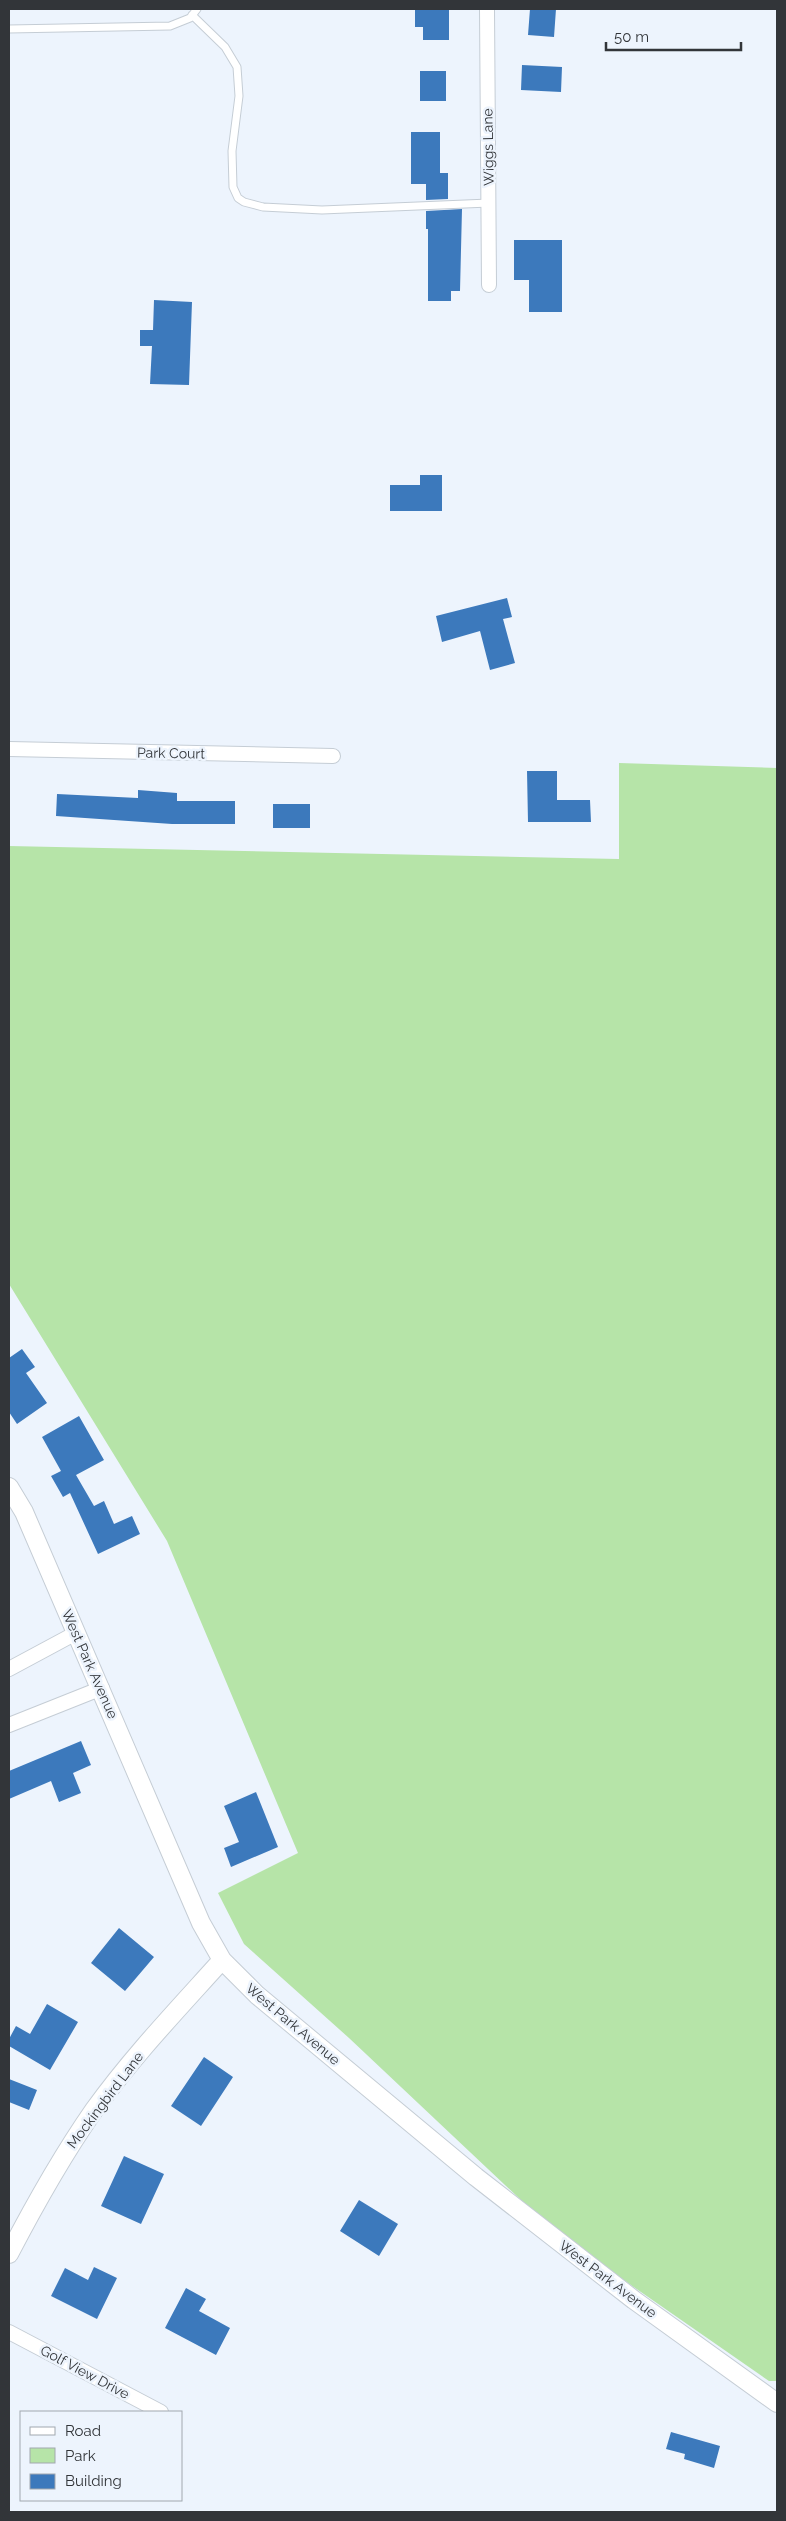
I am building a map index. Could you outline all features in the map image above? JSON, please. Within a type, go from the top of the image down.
[{"type":"street","name":"Wiggs Lane","points":[[487,9],[490,285]]},
{"type":"street","name":"Park Court","points":[[9,749],[333,756]]},
{"type":"street","name":"West Park Avenue","points":[[9,1487],[24,1512],[102,1688],[201,1923],[222,1960],[257,1995],[476,2177],[634,2300],[777,2403]]},
{"type":"street","points":[[9,1669],[76,1633]]},
{"type":"street","points":[[9,1726],[102,1688]]},
{"type":"street","name":"Mockingbird Lane","points":[[9,2254],[64,2156],[95,2110],[133,2060],[222,1960]]},
{"type":"street","name":"Golf View Drive","points":[[9,2332],[159,2411]]},
{"type":"lane","points":[[9,30],[170,26],[182,23],[195,12],[225,47],[237,67],[239,96],[232,151],[233,187],[238,198],[244,202],[263,207],[322,210],[489,202]]},
{"type":"green space","points":[[619,763],[777,768],[777,2381],[769,2381],[556,2233],[349,2038],[244,1944],[218,1893],[298,1853],[167,1541],[9,1284],[9,846],[619,859]]},
{"type":"building","points":[[415,9],[449,9],[449,40],[423,40],[423,27],[415,27]]},
{"type":"building","points":[[530,9],[556,9],[554,37],[528,35]]},
{"type":"building","points":[[522,65],[562,67],[561,92],[521,90]]},
{"type":"building","points":[[420,71],[446,71],[446,101],[420,101]]},
{"type":"building","points":[[411,132],[440,132],[440,173],[448,173],[448,199],[426,200],[426,184],[411,184]]},
{"type":"building","points":[[462,209],[460,291],[451,291],[451,301],[428,301],[428,229],[426,229],[426,211]]},
{"type":"building","points":[[514,240],[562,240],[562,312],[529,312],[529,280],[514,280]]},
{"type":"building","points":[[154,300],[192,302],[189,385],[150,384],[152,346],[140,346],[140,330],[153,330]]},
{"type":"building","points":[[420,475],[442,475],[442,511],[390,511],[390,485],[420,485]]},
{"type":"building","points":[[507,598],[512,617],[503,619],[515,663],[490,670],[480,631],[442,642],[436,616]]},
{"type":"building","points":[[527,771],[557,771],[557,800],[590,800],[591,822],[528,822]]},
{"type":"building","points":[[138,790],[177,793],[177,801],[235,801],[235,824],[172,824],[56,816],[57,794],[138,798]]},
{"type":"building","points":[[273,804],[310,804],[310,828],[273,828]]},
{"type":"building","points":[[22,1349],[35,1367],[26,1373],[47,1403],[17,1424],[9,1412],[9,1358]]},
{"type":"building","points":[[79,1416],[104,1460],[76,1475],[94,1506],[104,1501],[114,1524],[132,1516],[140,1534],[98,1554],[70,1493],[63,1497],[51,1476],[61,1471],[42,1437]]},
{"type":"building","points":[[81,1741],[91,1765],[73,1773],[81,1793],[59,1802],[51,1781],[9,1799],[9,1771]]},
{"type":"building","points":[[256,1792],[278,1847],[231,1867],[224,1848],[239,1842],[224,1806]]},
{"type":"building","points":[[119,1928],[154,1957],[125,1991],[91,1963]]},
{"type":"building","points":[[47,2004],[78,2022],[50,2070],[9,2046],[9,2039],[16,2026],[30,2034]]},
{"type":"building","points":[[204,2057],[233,2077],[201,2126],[171,2106]]},
{"type":"building","points":[[9,2079],[37,2090],[29,2110],[9,2102]]},
{"type":"building","points":[[124,2156],[164,2174],[141,2224],[101,2206]]},
{"type":"building","points":[[359,2200],[398,2224],[379,2256],[340,2231]]},
{"type":"building","points":[[94,2267],[117,2278],[97,2319],[51,2296],[65,2268],[88,2280]]},
{"type":"building","points":[[186,2288],[206,2299],[199,2311],[230,2328],[216,2355],[165,2328]]},
{"type":"building","points":[[671,2432],[720,2446],[714,2468],[684,2459],[685,2454],[666,2449]]}]
